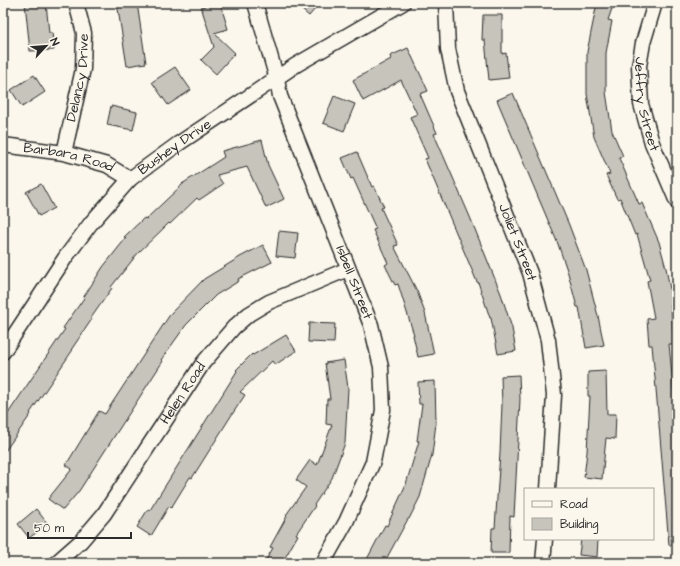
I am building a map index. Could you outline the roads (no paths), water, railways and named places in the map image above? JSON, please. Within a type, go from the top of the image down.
[{"type":"street","name":"Delancy Drive","points":[[64,153],[83,69],[84,33],[76,3]]},
{"type":"street","name":"Isbell Street","points":[[255,3],[278,79],[280,96],[371,325],[381,367],[382,410],[373,462],[346,522],[323,563]]},
{"type":"street","name":"Bushey Drive","points":[[3,352],[65,258],[91,223],[130,180],[178,144],[296,66],[403,3]]},
{"type":"street","name":"Joliet Street","points":[[446,3],[448,49],[457,91],[530,273],[548,340],[554,395],[548,488]]},
{"type":"street","name":"Jeffry Street","points":[[655,3],[643,43],[640,66],[641,104],[652,142],[677,202]]},
{"type":"street","name":"Barbara Road","points":[[3,145],[64,153],[107,165],[130,180]]},
{"type":"street","name":"Helen Road","points":[[56,563],[81,541],[104,514],[203,363],[234,327],[249,314],[269,302],[348,269]]},
{"type":"street","points":[[543,563],[545,540]]}]
